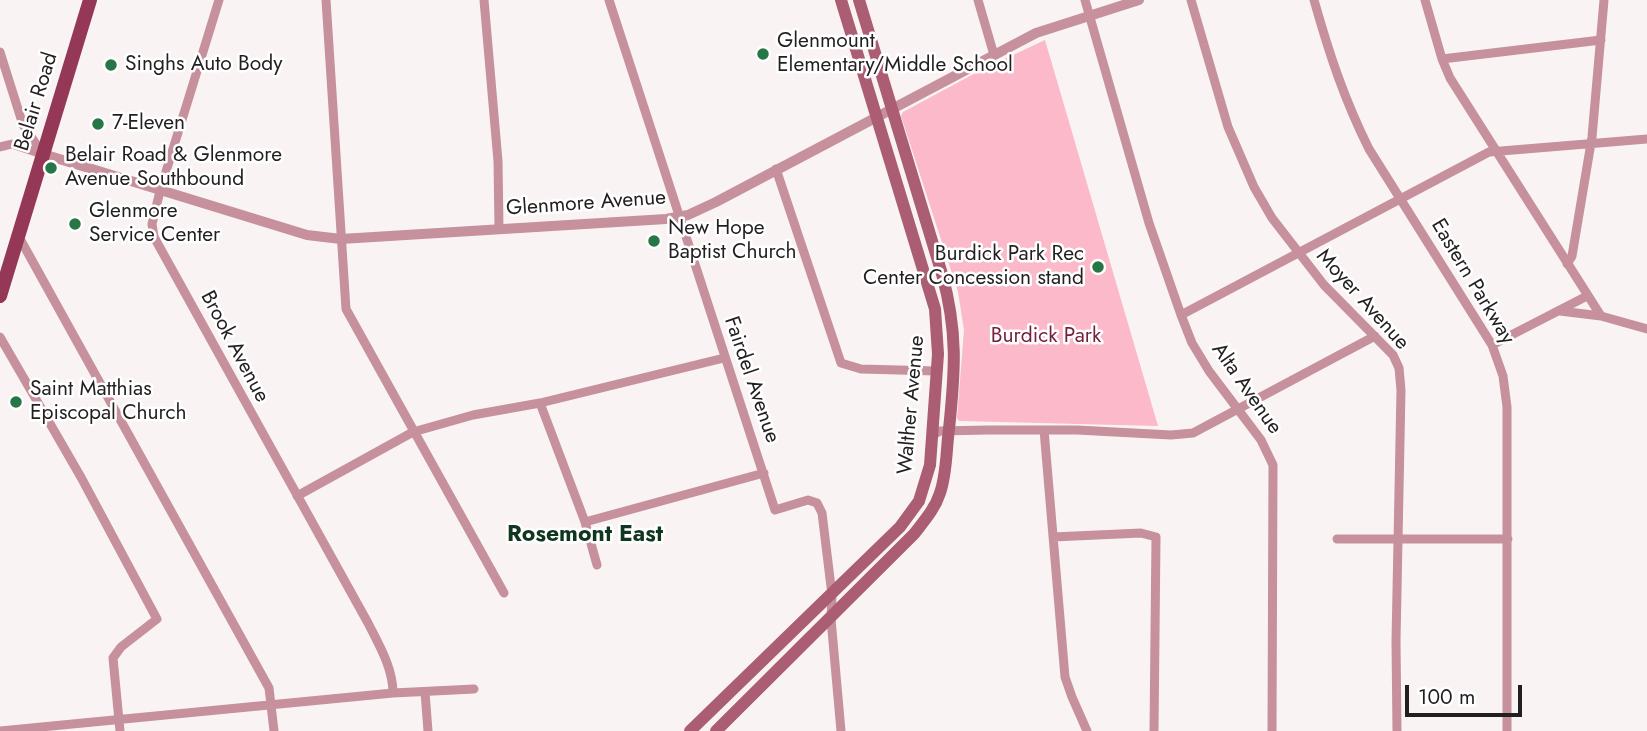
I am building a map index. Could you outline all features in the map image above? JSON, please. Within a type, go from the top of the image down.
[{"type":"main road","name":"Belair Road","points":[[0,296],[90,0]]},
{"type":"main road","name":"Walther Avenue","points":[[690,731],[889,538],[915,507],[930,465],[939,339],[932,297],[841,0]]},
{"type":"main road","name":"Walther Avenue","points":[[716,731],[905,544],[934,507],[944,481],[955,352],[952,312],[859,0]]},
{"type":"street","name":"Brook Avenue","points":[[219,0],[160,191],[152,224],[154,237],[382,650],[392,680],[393,693]]},
{"type":"street","points":[[326,0],[346,309],[504,593]]},
{"type":"street","points":[[484,0],[499,169],[499,229]]},
{"type":"street","name":"Fairdel Avenue","points":[[609,0],[775,510],[808,500],[817,503],[822,513],[832,595],[831,619],[841,731]]},
{"type":"street","points":[[978,0],[994,55]]},
{"type":"street","name":"Alta Avenue","points":[[1086,0],[1149,223],[1181,315],[1192,342],[1209,371],[1266,447],[1274,473],[1272,731]]},
{"type":"street","name":"Glenmore Avenue","points":[[0,147],[18,145],[307,235],[341,239],[651,221],[680,217],[716,202],[1036,33],[1139,0]]},
{"type":"street","name":"Moyer Avenue","points":[[1191,0],[1228,127],[1243,164],[1269,213],[1324,285],[1397,362],[1400,377],[1397,731]]},
{"type":"street","name":"Eastern Parkway","points":[[1314,0],[1339,84],[1369,149],[1492,345],[1503,376],[1507,407],[1507,731]]},
{"type":"street","points":[[1425,0],[1450,78],[1601,316]]},
{"type":"street","points":[[1567,264],[1572,256],[1590,144],[1604,0]]},
{"type":"street","points":[[1442,59],[1601,40]]},
{"type":"street","points":[[0,52],[15,102],[28,132],[43,154]]},
{"type":"street","points":[[18,145],[26,139],[28,132]]},
{"type":"street","points":[[1181,315],[1489,152],[1647,139]]},
{"type":"street","points":[[776,169],[839,360],[843,365],[861,369],[936,371]]},
{"type":"street","points":[[19,237],[269,688],[274,731]]},
{"type":"street","points":[[1492,345],[1587,296]]},
{"type":"street","points":[[1552,315],[1569,311],[1601,316],[1647,329]]},
{"type":"street","points":[[933,435],[940,430],[1044,430],[1179,435],[1193,433],[1375,336]]},
{"type":"street","points":[[0,337],[82,479],[157,619],[121,647],[113,658],[120,731]]},
{"type":"street","points":[[297,496],[414,432],[472,415],[540,403],[724,358]]},
{"type":"street","points":[[540,403],[585,522],[597,565]]},
{"type":"street","points":[[1044,430],[1065,677],[1087,731]]},
{"type":"street","points":[[585,522],[764,472]]},
{"type":"street","points":[[1053,537],[1123,532],[1154,535],[1157,550],[1154,731]]},
{"type":"street","points":[[1337,539],[1507,539]]},
{"type":"street","points":[[0,731],[393,693],[474,688]]},
{"type":"street","points":[[425,692],[428,731]]},
{"type":"green space","name":"Burdick Park","points":[[1045,40],[1158,426],[959,421],[957,418],[964,330],[958,292],[901,116],[903,112],[981,70]]},
{"type":"place","name":"Glenmount Elementary/Middle School","points":[[763,54]]},
{"type":"place","name":"Singhs Auto Body","points":[[111,65]]},
{"type":"place","name":"7-Eleven","points":[[98,124]]},
{"type":"place","name":"Belair Road & Glenmore Avenue Southbound","points":[[51,168]]},
{"type":"place","name":"Glenmore Service Center","points":[[75,224]]},
{"type":"place","name":"New Hope Baptist Church","points":[[654,241]]},
{"type":"place","name":"Burdick Park Rec Center Concession stand","points":[[1098,267]]},
{"type":"place","name":"Saint Matthias Episcopal Church","points":[[16,402]]},
{"type":"district","name":"Rosemont East","points":[[585,535]]}]
